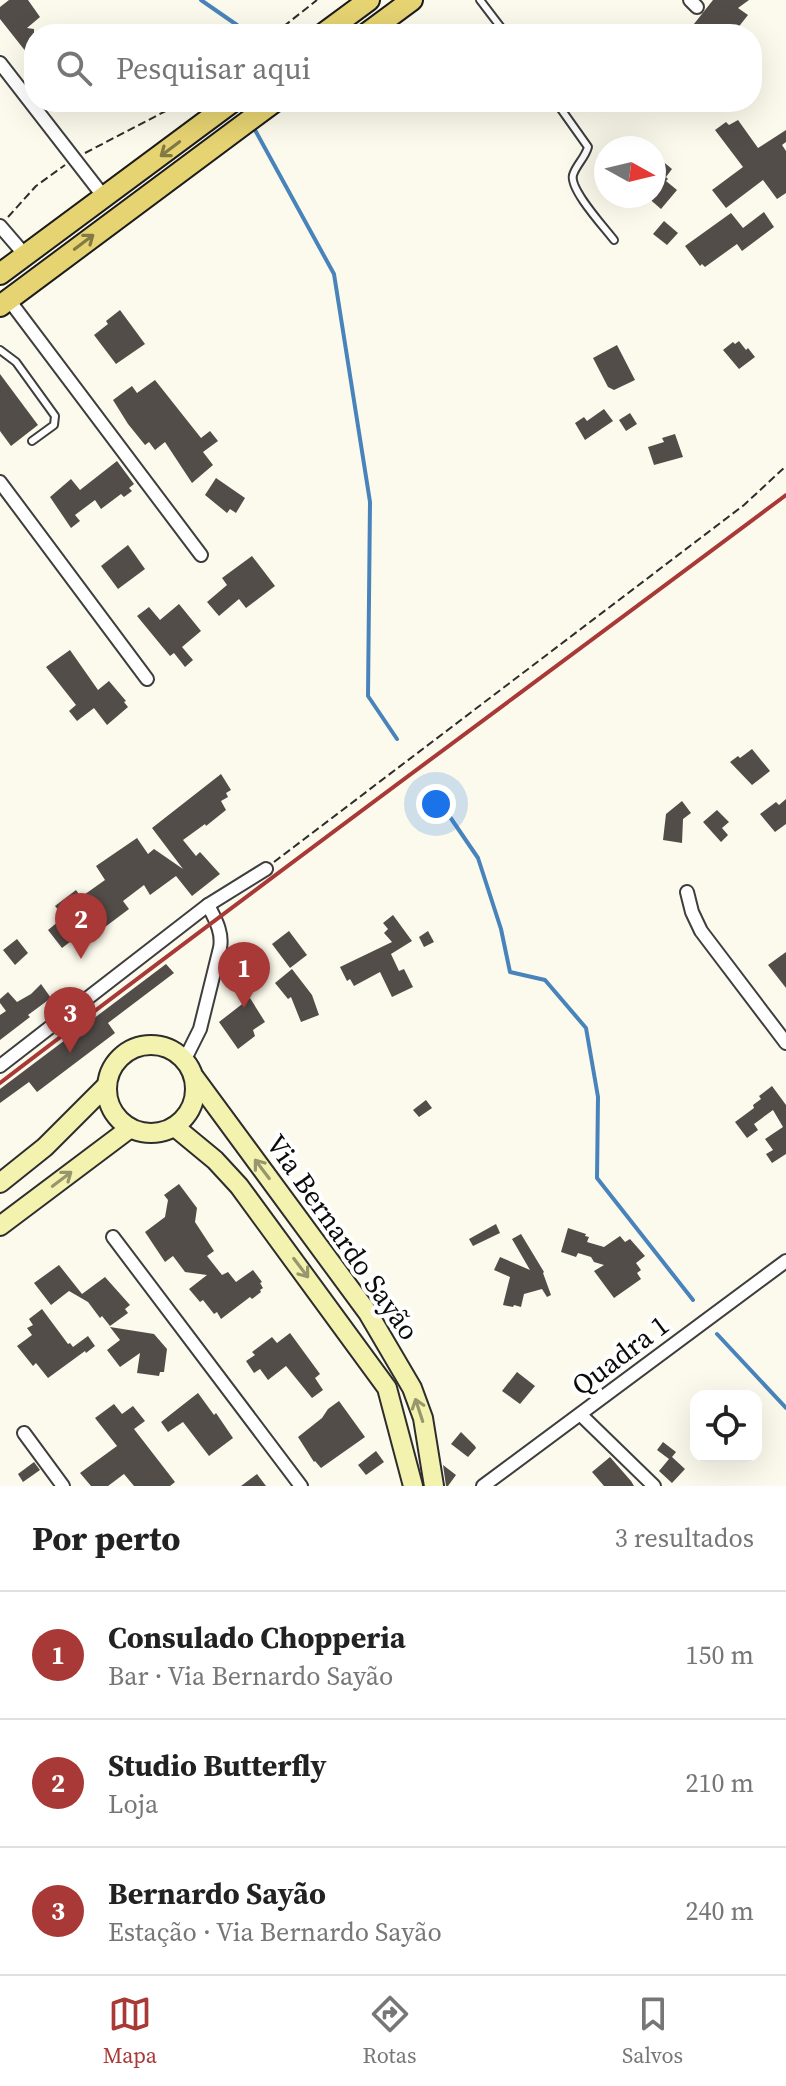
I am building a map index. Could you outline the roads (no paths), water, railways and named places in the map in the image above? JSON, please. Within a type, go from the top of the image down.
[{"type":"main road","points":[[337,24],[369,0]]},
{"type":"main road","points":[[380,24],[412,0]]},
{"type":"main road","points":[[3,301],[0,277],[25,255],[219,112]]},
{"type":"main road","points":[[3,301],[261,112]]},
{"type":"main road","points":[[42,275],[35,265],[35,259],[50,244],[53,235]]},
{"type":"main road","points":[[147,1044],[168,1047],[185,1059],[195,1078],[195,1097],[188,1114],[175,1127],[152,1134],[129,1129],[111,1111],[106,1086],[112,1066],[127,1050],[147,1044]]},
{"type":"main road","name":"Via Bernardo Sayão","points":[[195,1078],[368,1313],[412,1388],[423,1418],[434,1486]]},
{"type":"main road","points":[[0,1183],[45,1147],[106,1086]]},
{"type":"main road","name":"Via Bernardo Sayão","points":[[175,1127],[215,1160],[239,1186],[387,1388],[413,1486]]},
{"type":"main road","points":[[0,1226],[129,1129]]},
{"type":"street","points":[[0,63],[24,94]]},
{"type":"street","points":[[38,112],[104,197]]},
{"type":"street","points":[[0,226],[25,255]]},
{"type":"street","points":[[3,301],[201,555]]},
{"type":"street","points":[[0,482],[147,679]]},
{"type":"street","points":[[0,1066],[208,905],[266,869]]},
{"type":"street","points":[[687,892],[701,931],[786,1043]]},
{"type":"street","points":[[185,1059],[200,1029],[222,939],[208,905]]},
{"type":"street","points":[[113,1237],[301,1486]]},
{"type":"street","name":"Quadra 1","points":[[483,1486],[786,1261]]},
{"type":"street","points":[[581,1415],[654,1486]]},
{"type":"street","points":[[24,1433],[63,1486]]},
{"type":"lane","points":[[480,0],[498,24]]},
{"type":"lane","points":[[563,112],[588,147],[573,173],[573,185],[614,240]]},
{"type":"lane","points":[[0,350],[16,362],[55,416],[54,425],[32,441]]},
{"type":"waterway","points":[[201,0],[236,24]]},
{"type":"waterway","points":[[255,130],[334,274],[370,502],[368,696],[397,739]]},
{"type":"waterway","points":[[433,792],[478,858],[501,929],[510,972],[545,980],[586,1028],[598,1097],[597,1178],[693,1300]]},
{"type":"waterway","points":[[717,1334],[786,1408]]},
{"type":"railway","points":[[0,1083],[786,495]]},
{"type":"place","name":"Studio Butterfly","points":[[81,959]]},
{"type":"place","name":"Consulado Chopperia","points":[[244,1008]]},
{"type":"place","name":"Bernardo Sayão","points":[[70,1053]]}]
